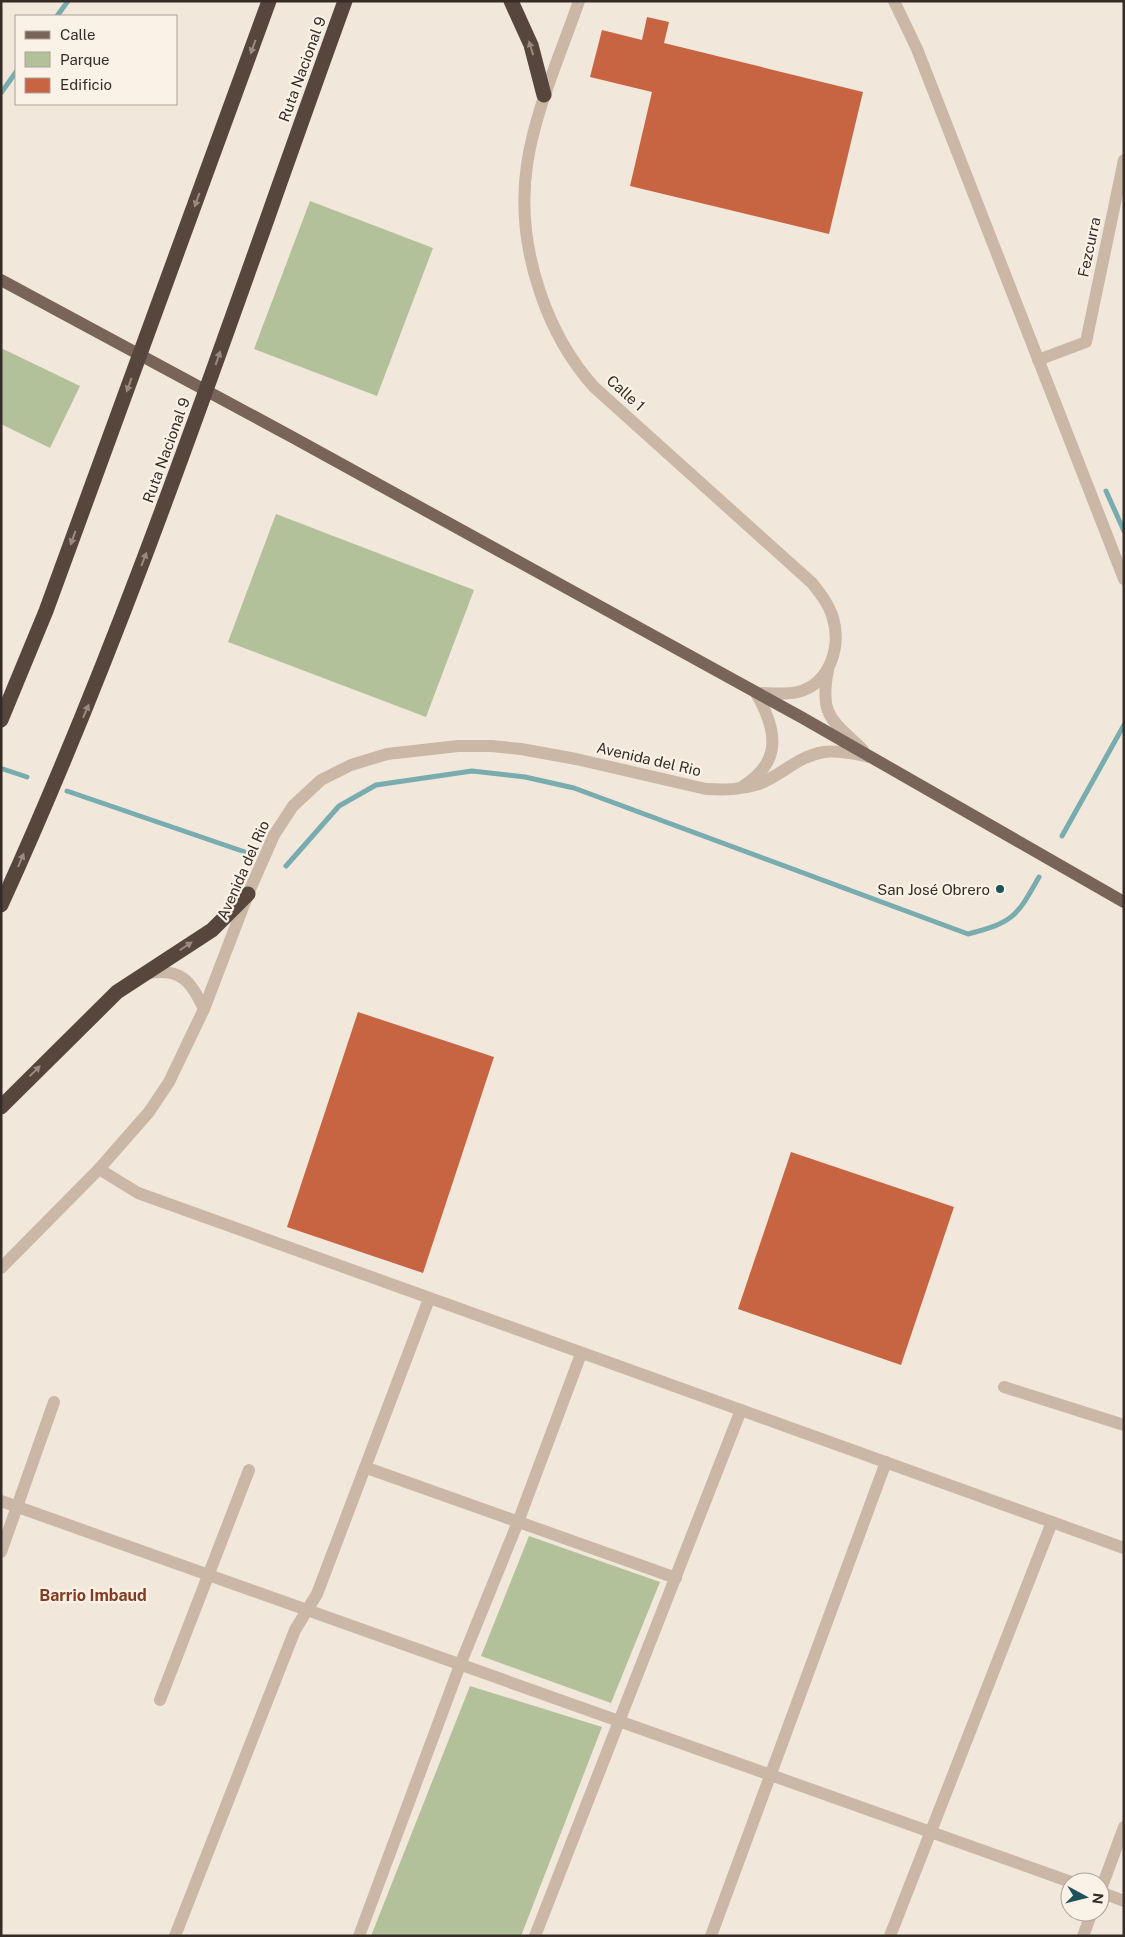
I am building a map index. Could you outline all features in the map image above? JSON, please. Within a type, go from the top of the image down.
[{"type":"highway","points":[[1,720],[46,611],[269,1]]},
{"type":"highway","name":"Ruta Nacional 9","points":[[1,905],[97,684],[199,411],[345,1]]},
{"type":"highway","points":[[511,1],[531,44],[544,95]]},
{"type":"highway","points":[[1,1106],[117,992],[212,930],[248,894]]},
{"type":"main road","points":[[1,280],[294,438],[756,693],[1124,902]]},
{"type":"street","name":"Calle 1","points":[[579,1],[544,95],[530,144],[524,176],[523,213],[530,258],[548,317],[568,354],[594,387],[812,582],[824,598],[832,614],[835,627],[833,656],[828,670],[824,693],[827,711],[836,724],[870,757]]},
{"type":"street","points":[[894,1],[917,49],[1124,579]]},
{"type":"street","name":"Fezcurra","points":[[1038,360],[1086,342],[1124,160]]},
{"type":"street","points":[[734,791],[752,780],[761,770],[768,758],[772,744],[773,732],[768,716],[756,693],[797,692],[812,686],[828,670]]},
{"type":"street","name":"Avenida del Rio","points":[[1,1268],[99,1169],[149,1112],[169,1082],[204,1009],[248,894],[274,836],[293,806],[321,780],[351,764],[387,754],[458,746],[521,748],[706,789],[734,791],[760,783],[807,756],[824,752],[844,752],[870,757]]},
{"type":"street","points":[[143,974],[164,971],[181,975],[195,990],[204,1009]]},
{"type":"street","points":[[99,1169],[138,1194],[1124,1548]]},
{"type":"street","points":[[175,1936],[291,1640],[317,1594],[367,1468],[429,1299]]},
{"type":"street","points":[[359,1936],[460,1665],[518,1522],[581,1354]]},
{"type":"street","points":[[1004,1387],[1124,1425]]},
{"type":"street","points":[[1,1552],[54,1402]]},
{"type":"street","points":[[535,1936],[741,1410]]},
{"type":"street","points":[[711,1936],[886,1462]]},
{"type":"street","points":[[367,1468],[676,1578]]},
{"type":"street","points":[[160,1700],[249,1470]]},
{"type":"street","points":[[1,1501],[1060,1878]]},
{"type":"street","points":[[890,1936],[1052,1522]]},
{"type":"street","points":[[1108,1872],[1124,1828]]},
{"type":"street","points":[[1110,1896],[1124,1901]]},
{"type":"street","points":[[1083,1936],[1088,1922]]},
{"type":"green space","points":[[310,201],[433,248],[377,396],[254,349]]},
{"type":"green space","points":[[1,348],[80,386],[50,448],[1,424]]},
{"type":"green space","points":[[276,514],[474,590],[426,717],[228,642]]},
{"type":"green space","points":[[529,1536],[660,1582],[611,1703],[481,1656]]},
{"type":"green space","points":[[470,1686],[602,1727],[521,1936],[371,1936]]},
{"type":"building","points":[[647,17],[669,22],[664,43],[863,92],[829,234],[630,186],[652,92],[590,77],[602,30],[642,40]]},
{"type":"building","points":[[358,1012],[494,1057],[423,1273],[287,1227]]},
{"type":"building","points":[[791,1152],[954,1207],[901,1365],[738,1309]]},
{"type":"waterway","points":[[58,15],[68,1]]},
{"type":"waterway","points":[[1,93],[15,73]]},
{"type":"waterway","points":[[1106,491],[1124,531]]},
{"type":"waterway","points":[[1062,836],[1124,725]]},
{"type":"waterway","points":[[3,769],[27,777]]},
{"type":"waterway","points":[[286,866],[339,806],[376,785],[472,771],[525,777],[574,788],[968,934],[995,926],[1012,916],[1025,902],[1039,877]]},
{"type":"waterway","points":[[67,791],[245,852]]},
{"type":"place","name":"San José Obrero","points":[[1000,889]]},
{"type":"district","name":"Barrio Imbaud","points":[[93,1595]]}]
